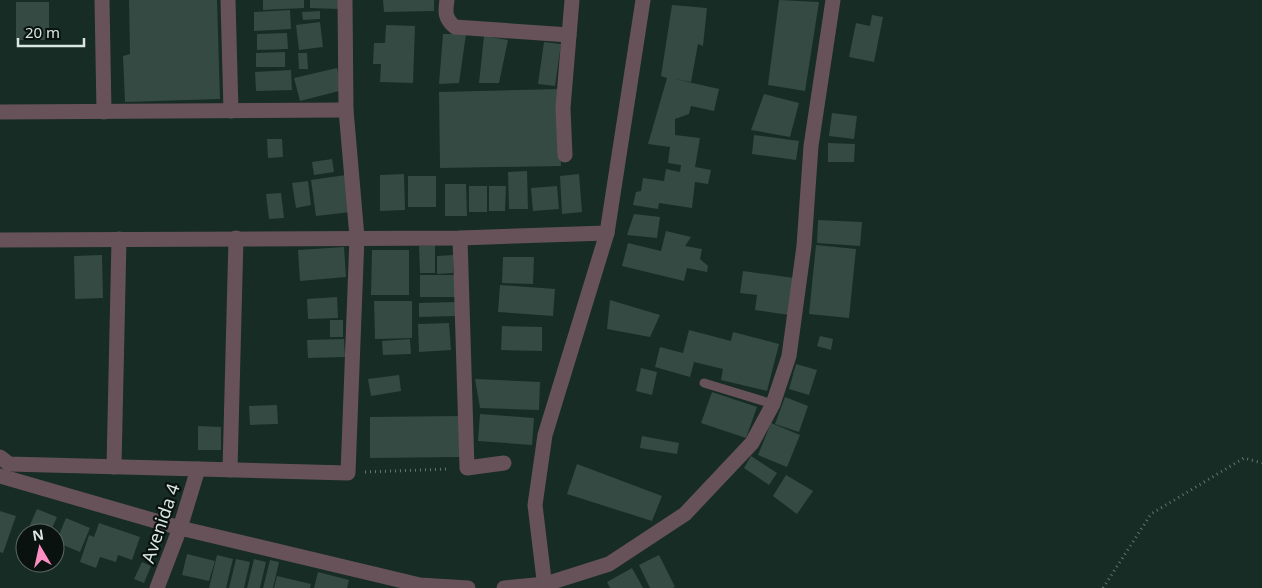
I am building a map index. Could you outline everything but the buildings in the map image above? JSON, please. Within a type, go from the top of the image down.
[{"type":"street","points":[[102,0],[104,112]]},
{"type":"street","points":[[228,0],[231,111]]},
{"type":"street","points":[[0,458],[9,464],[348,473],[357,237],[346,110],[346,0]]},
{"type":"street","points":[[447,0],[446,12],[448,21],[455,26],[569,34]]},
{"type":"street","points":[[565,155],[563,108],[572,0]]},
{"type":"street","points":[[546,586],[535,504],[545,435],[607,233],[643,0]]},
{"type":"street","points":[[504,588],[546,586],[609,564],[685,514],[752,443],[773,404],[789,356],[804,246],[811,146],[833,0]]},
{"type":"street","points":[[0,112],[346,110]]},
{"type":"street","points":[[0,240],[460,238],[607,233]]},
{"type":"street","points":[[230,470],[236,238]]},
{"type":"street","points":[[460,238],[467,468],[504,463]]},
{"type":"street","points":[[114,467],[119,239]]},
{"type":"street","name":"Avenida 4","points":[[157,588],[180,528],[198,469]]},
{"type":"street","points":[[0,476],[180,528],[420,585],[468,588]]},
{"type":"lane","points":[[704,383],[773,404]]},
{"type":"path","points":[[1103,588],[1151,514],[1244,458],[1262,463]]},
{"type":"path","points":[[348,473],[467,468]]}]
